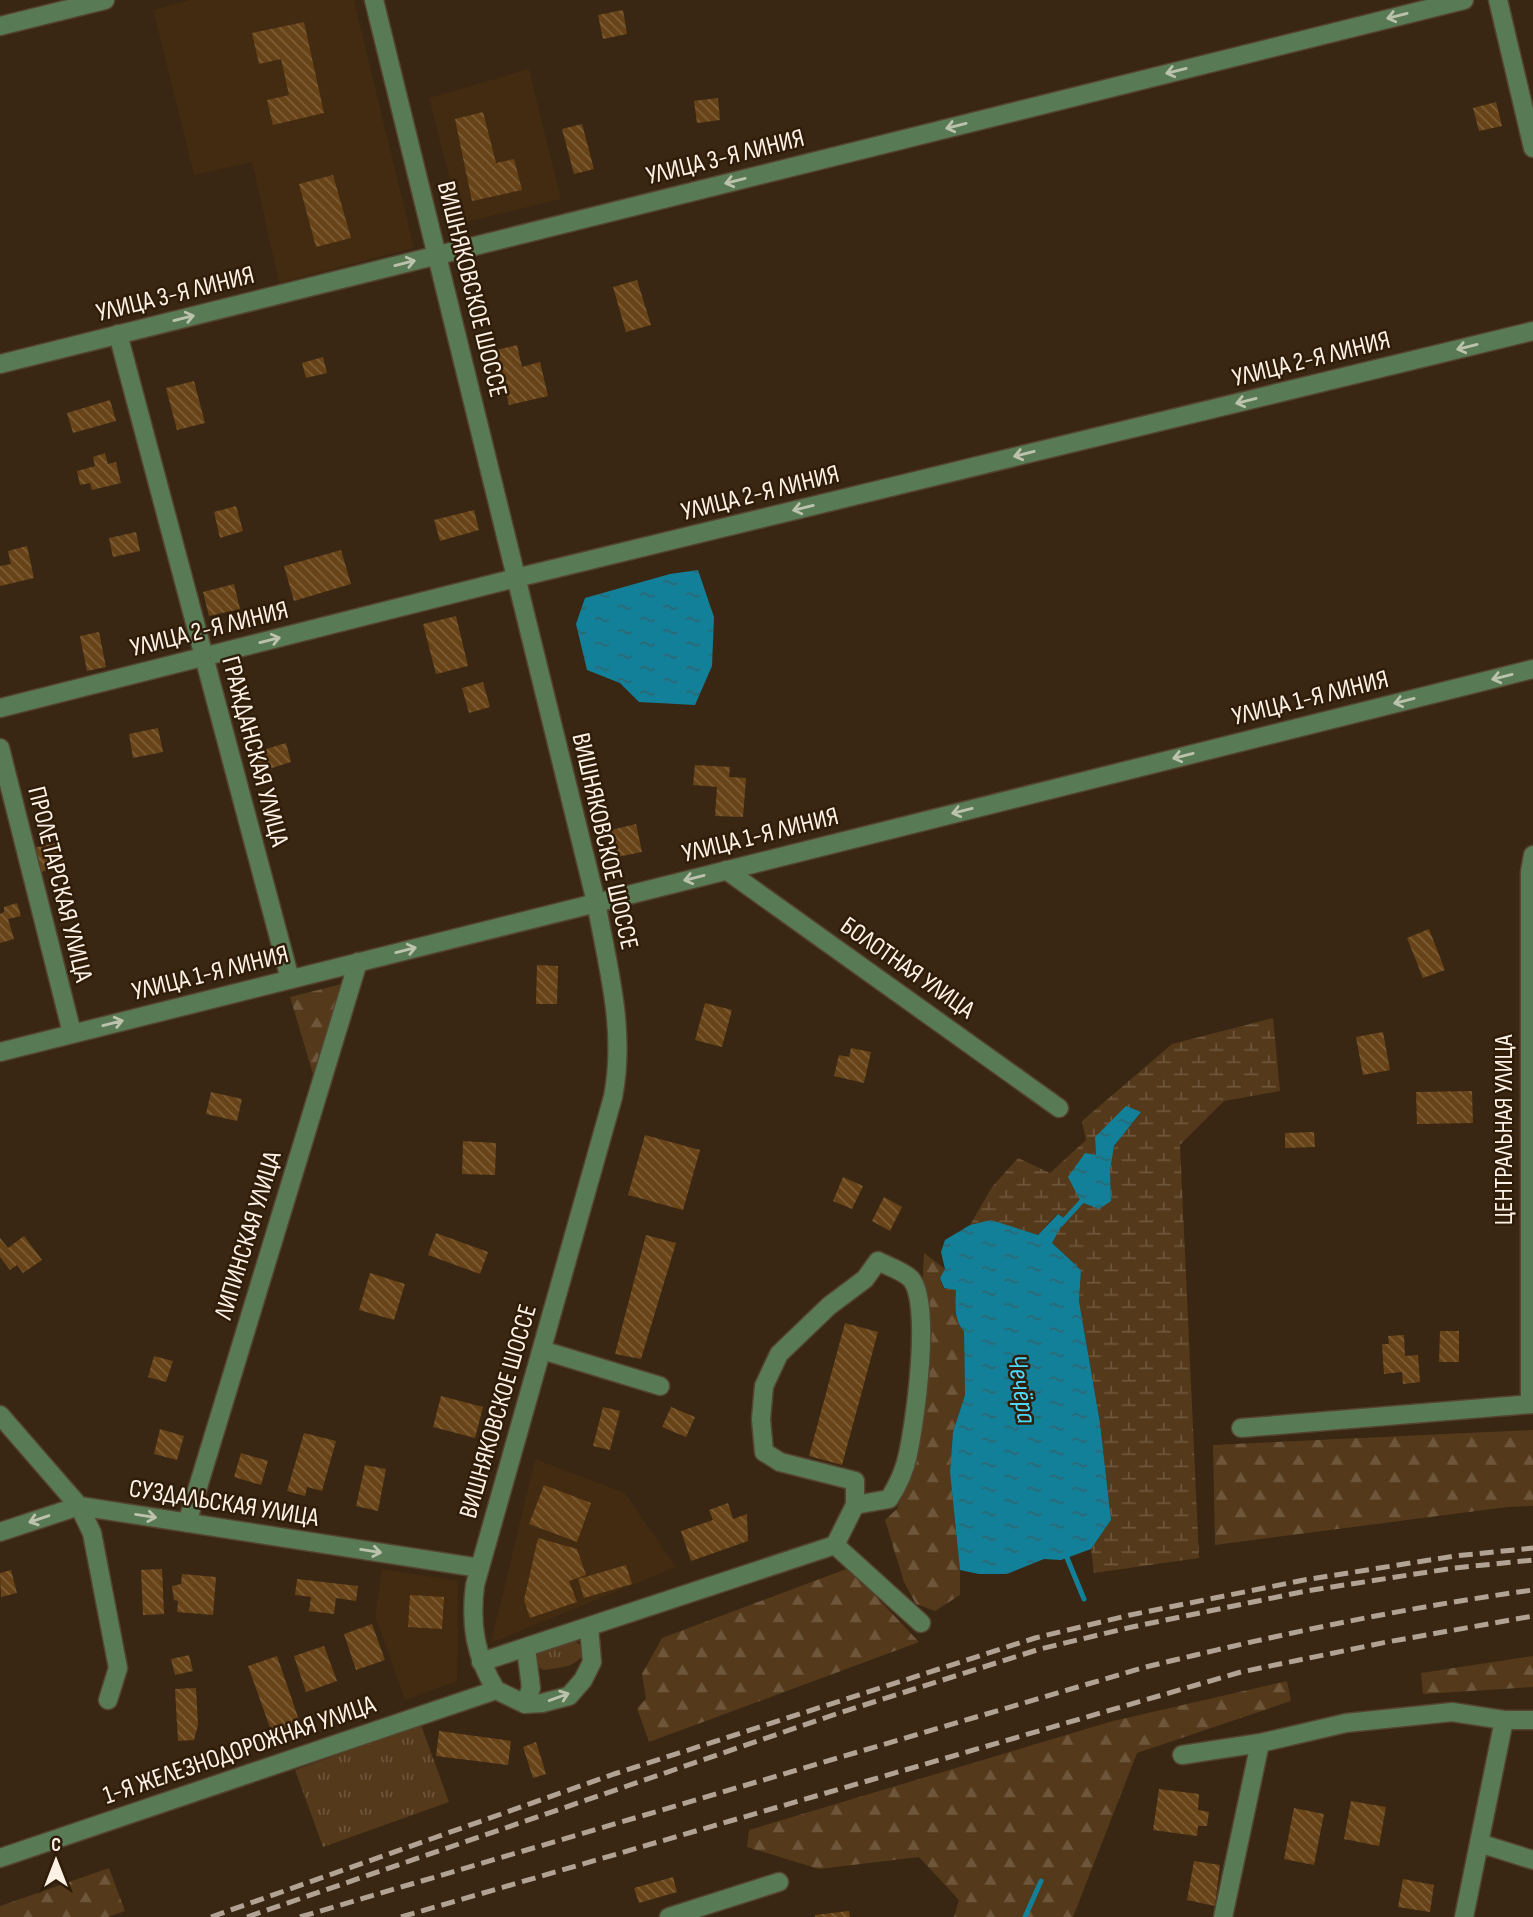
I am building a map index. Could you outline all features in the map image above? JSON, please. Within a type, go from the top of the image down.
[{"type":"street","points":[[0,26],[105,0]]},
{"type":"street","name":"ВИШНЯКОВСКОЕ ШОССЕ","points":[[374,0],[596,902],[617,1012],[618,1074],[473,1601],[472,1621],[481,1662],[496,1690]]},
{"type":"street","name":"УЛИЦА 3-Я ЛИНИЯ","points":[[0,364],[1464,0]]},
{"type":"street","points":[[1499,0],[1533,148]]},
{"type":"street","name":"УЛИЦА 2-Я ЛИНИЯ","points":[[0,708],[516,578],[1533,331]]},
{"type":"street","name":"ГРАЖДАНСКАЯ УЛИЦА","points":[[118,334],[290,979]]},
{"type":"street","name":"УЛИЦА 1-Я ЛИНИЯ","points":[[0,1052],[1533,669]]},
{"type":"street","name":"ПРОЛЕТАРСКАЯ УЛИЦА","points":[[0,748],[72,1033]]},
{"type":"street","name":"ЦЕНТРАЛЬНАЯ УЛИЦА","points":[[1531,1404],[1530,872],[1533,855]]},
{"type":"street","name":"БОЛОТНАЯ УЛИЦА","points":[[726,870],[1059,1108]]},
{"type":"street","name":"ЛИПИНСКАЯ УЛИЦА","points":[[187,1522],[358,962]]},
{"type":"street","points":[[481,1662],[835,1545],[855,1505],[855,1481],[780,1462],[764,1452],[761,1419],[764,1385],[779,1354],[829,1306],[865,1279],[878,1261],[911,1279],[919,1298],[922,1323],[919,1370],[908,1456],[898,1485],[889,1499],[855,1505]]},
{"type":"street","points":[[542,1350],[660,1386]]},
{"type":"street","points":[[1241,1428],[1531,1404]]},
{"type":"street","points":[[0,1415],[79,1506],[92,1532],[118,1668],[108,1700]]},
{"type":"street","points":[[0,1532],[79,1506]]},
{"type":"street","name":"СУЗДАЛЬСКАЯ УЛИЦА","points":[[79,1506],[480,1569]]},
{"type":"street","points":[[835,1545],[922,1623]]},
{"type":"street","points":[[496,1690],[524,1704],[542,1703],[569,1696],[592,1662],[589,1627]]},
{"type":"street","points":[[524,1704],[531,1688],[526,1648]]},
{"type":"street","name":"1-Я ЖЕЛЕЗНОДОРОЖНАЯ УЛИЦА","points":[[0,1858],[198,1797],[496,1690]]},
{"type":"street","points":[[1182,1755],[1260,1743],[1346,1723],[1452,1712],[1504,1720],[1533,1720]]},
{"type":"street","points":[[1464,1917],[1504,1720]]},
{"type":"street","points":[[1223,1917],[1260,1743]]},
{"type":"street","points":[[1479,1843],[1533,1860]]},
{"type":"street","points":[[669,1917],[779,1882]]},
{"type":"shaded area","points":[[190,0],[354,0],[414,248],[279,283],[252,162],[194,175],[153,10]]},
{"type":"shaded area","points":[[529,69],[561,199],[461,223],[429,98]]},
{"type":"shaded area","points":[[535,1459],[625,1493],[676,1567],[491,1643]]},
{"type":"shaded area","points":[[382,1569],[458,1581],[457,1681],[405,1700],[375,1616]]},
{"type":"green space","points":[[342,984],[313,1074],[290,997]]},
{"type":"green space","points":[[1273,1018],[1280,1091],[1224,1101],[1180,1145],[1199,1558],[1094,1573],[1091,1549],[1111,1520],[1100,1423],[1079,1301],[1081,1270],[1052,1243],[1057,1214],[1038,1235],[991,1221],[970,1225],[992,1187],[1018,1158],[1050,1173],[1086,1140],[1082,1121],[1172,1044]],"holes":[[[1126,1107],[1141,1112],[1113,1150],[1110,1171],[1111,1200],[1085,1154],[1096,1155],[1095,1137]]]},
{"type":"green space","points":[[924,1253],[945,1269],[940,1278],[943,1288],[956,1290],[957,1317],[964,1330],[965,1395],[953,1432],[950,1472],[960,1595],[935,1611],[916,1604],[904,1582],[885,1520],[897,1509],[914,1465]]},
{"type":"green space","points":[[1533,1430],[1533,1506],[1507,1507],[1215,1545],[1213,1445]]},
{"type":"green space","points":[[849,1568],[919,1642],[649,1742],[637,1708],[646,1699],[642,1674],[662,1638]]},
{"type":"green space","points":[[575,1641],[584,1648],[583,1654],[575,1663],[543,1670],[534,1664],[535,1654]]},
{"type":"green space","points":[[1533,1656],[1533,1687],[1423,1694],[1421,1673]]},
{"type":"green space","points":[[1287,1681],[1291,1701],[1137,1753],[1073,1917],[954,1917],[959,1900],[919,1857],[819,1869],[747,1847],[749,1830],[1113,1721]]},
{"type":"green space","points":[[421,1725],[449,1802],[323,1847],[295,1770]]},
{"type":"green space","points":[[109,1868],[125,1911],[108,1917],[0,1917],[0,1906]]},
{"type":"water","points":[[698,570],[714,617],[712,666],[695,705],[639,702],[620,683],[587,670],[576,624],[585,598],[670,574]]},
{"type":"water","points":[[1126,1106],[1141,1112],[1114,1146],[1110,1170],[1111,1201],[1099,1209],[1081,1202],[1068,1177],[1085,1153],[1096,1155],[1095,1137]]},
{"type":"water","points":[[1058,1214],[1065,1219],[1052,1243],[1081,1270],[1079,1301],[1100,1423],[1111,1520],[1091,1549],[1061,1560],[1044,1559],[1007,1574],[979,1574],[960,1570],[950,1472],[953,1432],[965,1395],[964,1331],[957,1317],[956,1290],[944,1288],[940,1278],[945,1269],[941,1252],[945,1240],[970,1225],[991,1220],[1038,1235]]},
{"type":"building","points":[[623,10],[627,34],[603,39],[598,15]]},
{"type":"building","points":[[304,22],[324,113],[273,125],[267,100],[289,95],[281,59],[259,64],[252,33]]},
{"type":"building","points":[[718,98],[720,120],[697,123],[694,101]]},
{"type":"building","points":[[1496,102],[1502,126],[1479,131],[1473,108]]},
{"type":"building","points":[[483,112],[496,163],[514,159],[522,190],[472,201],[455,119]]},
{"type":"building","points":[[582,124],[594,169],[574,174],[562,129]]},
{"type":"building","points":[[333,175],[351,238],[316,247],[299,184]]},
{"type":"building","points":[[637,280],[651,325],[626,332],[613,287]]},
{"type":"building","points":[[517,345],[522,367],[540,362],[548,396],[509,405],[496,350]]},
{"type":"building","points":[[323,357],[327,373],[306,378],[302,363]]},
{"type":"building","points":[[194,381],[205,423],[177,430],[166,388]]},
{"type":"building","points":[[110,400],[116,421],[73,433],[67,413]]},
{"type":"building","points":[[105,453],[108,464],[116,462],[121,483],[92,490],[90,483],[80,485],[77,471],[95,466],[93,457]]},
{"type":"building","points":[[236,506],[243,531],[220,538],[214,512]]},
{"type":"building","points":[[474,510],[479,530],[440,541],[434,520]]},
{"type":"building","points":[[136,532],[140,551],[113,557],[109,538]]},
{"type":"building","points":[[27,546],[34,578],[0,586],[0,566],[11,564],[8,551]]},
{"type":"building","points":[[341,550],[351,584],[294,601],[284,566]]},
{"type":"building","points":[[234,584],[240,609],[209,616],[203,592]]},
{"type":"building","points":[[456,616],[468,666],[436,674],[423,624]]},
{"type":"building","points":[[99,632],[106,667],[87,671],[80,636]]},
{"type":"building","points":[[483,682],[490,707],[469,713],[462,688]]},
{"type":"building","points":[[158,728],[163,752],[133,758],[129,734]]},
{"type":"building","points":[[286,743],[291,762],[259,772],[253,753]]},
{"type":"building","points":[[695,765],[730,767],[729,777],[746,778],[743,817],[715,816],[717,787],[693,785]]},
{"type":"building","points":[[636,824],[642,852],[617,857],[611,830]]},
{"type":"building","points":[[59,842],[65,865],[37,873],[30,849]]},
{"type":"building","points":[[17,903],[21,916],[8,919],[14,939],[0,943],[0,914],[4,912],[4,907]]},
{"type":"building","points":[[1429,929],[1445,970],[1423,978],[1407,938]]},
{"type":"building","points":[[537,965],[558,966],[557,1004],[536,1004]]},
{"type":"building","points":[[705,1003],[732,1010],[722,1047],[695,1040]]},
{"type":"building","points":[[1383,1032],[1390,1070],[1363,1075],[1356,1037]]},
{"type":"building","points":[[851,1048],[871,1052],[864,1083],[834,1076],[839,1055],[849,1057]]},
{"type":"building","points":[[1472,1091],[1473,1123],[1417,1124],[1416,1092]]},
{"type":"building","points":[[211,1092],[242,1099],[237,1121],[206,1114]]},
{"type":"building","points":[[1314,1132],[1315,1147],[1285,1148],[1285,1133]]},
{"type":"building","points":[[645,1135],[700,1150],[683,1210],[628,1195]]},
{"type":"building","points":[[463,1141],[496,1143],[495,1175],[462,1174]]},
{"type":"building","points":[[843,1177],[863,1186],[852,1209],[833,1201]]},
{"type":"building","points":[[884,1197],[902,1207],[890,1231],[872,1221]]},
{"type":"building","points":[[436,1233],[488,1252],[480,1274],[428,1255]]},
{"type":"building","points":[[646,1235],[676,1243],[641,1359],[615,1354]]},
{"type":"building","points":[[24,1236],[42,1260],[23,1273],[17,1265],[10,1270],[0,1257],[0,1238],[8,1248]]},
{"type":"building","points":[[370,1273],[405,1284],[394,1320],[359,1310]]},
{"type":"building","points":[[845,1323],[878,1332],[842,1465],[809,1456]]},
{"type":"building","points":[[1440,1331],[1459,1331],[1459,1362],[1439,1362]]},
{"type":"building","points":[[1404,1335],[1405,1356],[1418,1355],[1420,1382],[1403,1384],[1402,1372],[1384,1374],[1382,1344],[1389,1344],[1388,1336]]},
{"type":"building","points":[[154,1356],[173,1361],[166,1382],[148,1377]]},
{"type":"building","points":[[441,1396],[483,1407],[475,1438],[433,1427]]},
{"type":"building","points":[[603,1407],[620,1411],[610,1450],[593,1446]]},
{"type":"building","points":[[671,1407],[695,1417],[686,1437],[662,1427]]},
{"type":"building","points":[[160,1429],[184,1436],[177,1460],[154,1454]]},
{"type":"building","points":[[304,1433],[336,1441],[322,1491],[307,1487],[305,1496],[287,1491]]},
{"type":"building","points":[[241,1453],[268,1461],[261,1485],[234,1477]]},
{"type":"building","points":[[365,1465],[386,1469],[378,1511],[356,1506]]},
{"type":"building","points":[[544,1485],[591,1503],[577,1542],[529,1524]]},
{"type":"building","points":[[728,1503],[733,1519],[747,1514],[748,1541],[691,1561],[681,1531],[713,1520],[709,1510]]},
{"type":"building","points":[[538,1538],[577,1549],[586,1575],[569,1581],[577,1602],[530,1618],[524,1600]]},
{"type":"building","points":[[626,1565],[632,1584],[584,1598],[578,1579]]},
{"type":"building","points":[[162,1569],[164,1614],[143,1615],[141,1570]]},
{"type":"building","points":[[11,1570],[17,1593],[1,1597],[0,1573]]},
{"type":"building","points":[[182,1574],[216,1577],[213,1615],[177,1612],[178,1601],[174,1600],[172,1586],[181,1584]]},
{"type":"building","points":[[297,1579],[358,1586],[356,1601],[336,1598],[334,1614],[309,1611],[311,1597],[295,1595]]},
{"type":"building","points":[[410,1595],[444,1597],[442,1629],[408,1627]]},
{"type":"building","points":[[372,1624],[385,1660],[356,1670],[344,1634]]},
{"type":"building","points":[[324,1646],[337,1681],[306,1692],[294,1656]]},
{"type":"building","points":[[189,1655],[193,1671],[175,1675],[171,1659]]},
{"type":"building","points":[[277,1656],[300,1723],[272,1733],[248,1666]]},
{"type":"building","points":[[196,1688],[198,1725],[194,1740],[178,1741],[175,1689]]},
{"type":"building","points":[[439,1731],[511,1741],[508,1765],[436,1756]]},
{"type":"building","points":[[536,1742],[546,1774],[533,1778],[523,1747]]},
{"type":"building","points":[[1159,1789],[1199,1794],[1198,1810],[1209,1812],[1207,1826],[1198,1826],[1197,1836],[1153,1830]]},
{"type":"building","points":[[1351,1801],[1386,1807],[1379,1846],[1344,1839]]},
{"type":"building","points":[[1294,1808],[1324,1814],[1314,1865],[1284,1859]]},
{"type":"building","points":[[1194,1861],[1220,1865],[1215,1906],[1187,1900]]},
{"type":"building","points":[[673,1877],[677,1892],[639,1903],[634,1888]]},
{"type":"building","points":[[1403,1879],[1434,1885],[1430,1912],[1398,1907]]},
{"type":"building","points":[[849,1911],[850,1917],[815,1917],[815,1915]]},
{"type":"waterway","name":"Чечёра","points":[[1061,1224],[1081,1202]]},
{"type":"waterway","name":"Чечёра","points":[[1065,1553],[1084,1599]]},
{"type":"waterway","name":"Чечёра","points":[[1025,1917],[1041,1881]]},
{"type":"railway","points":[[211,1917],[614,1774],[1035,1638],[1130,1615],[1304,1580],[1455,1556],[1533,1548]]},
{"type":"railway","points":[[247,1917],[836,1714],[1040,1649],[1306,1591],[1454,1568],[1533,1560]]},
{"type":"railway","points":[[300,1917],[1142,1668],[1336,1624],[1533,1590]]},
{"type":"railway","points":[[401,1917],[1241,1672],[1533,1616]]}]
